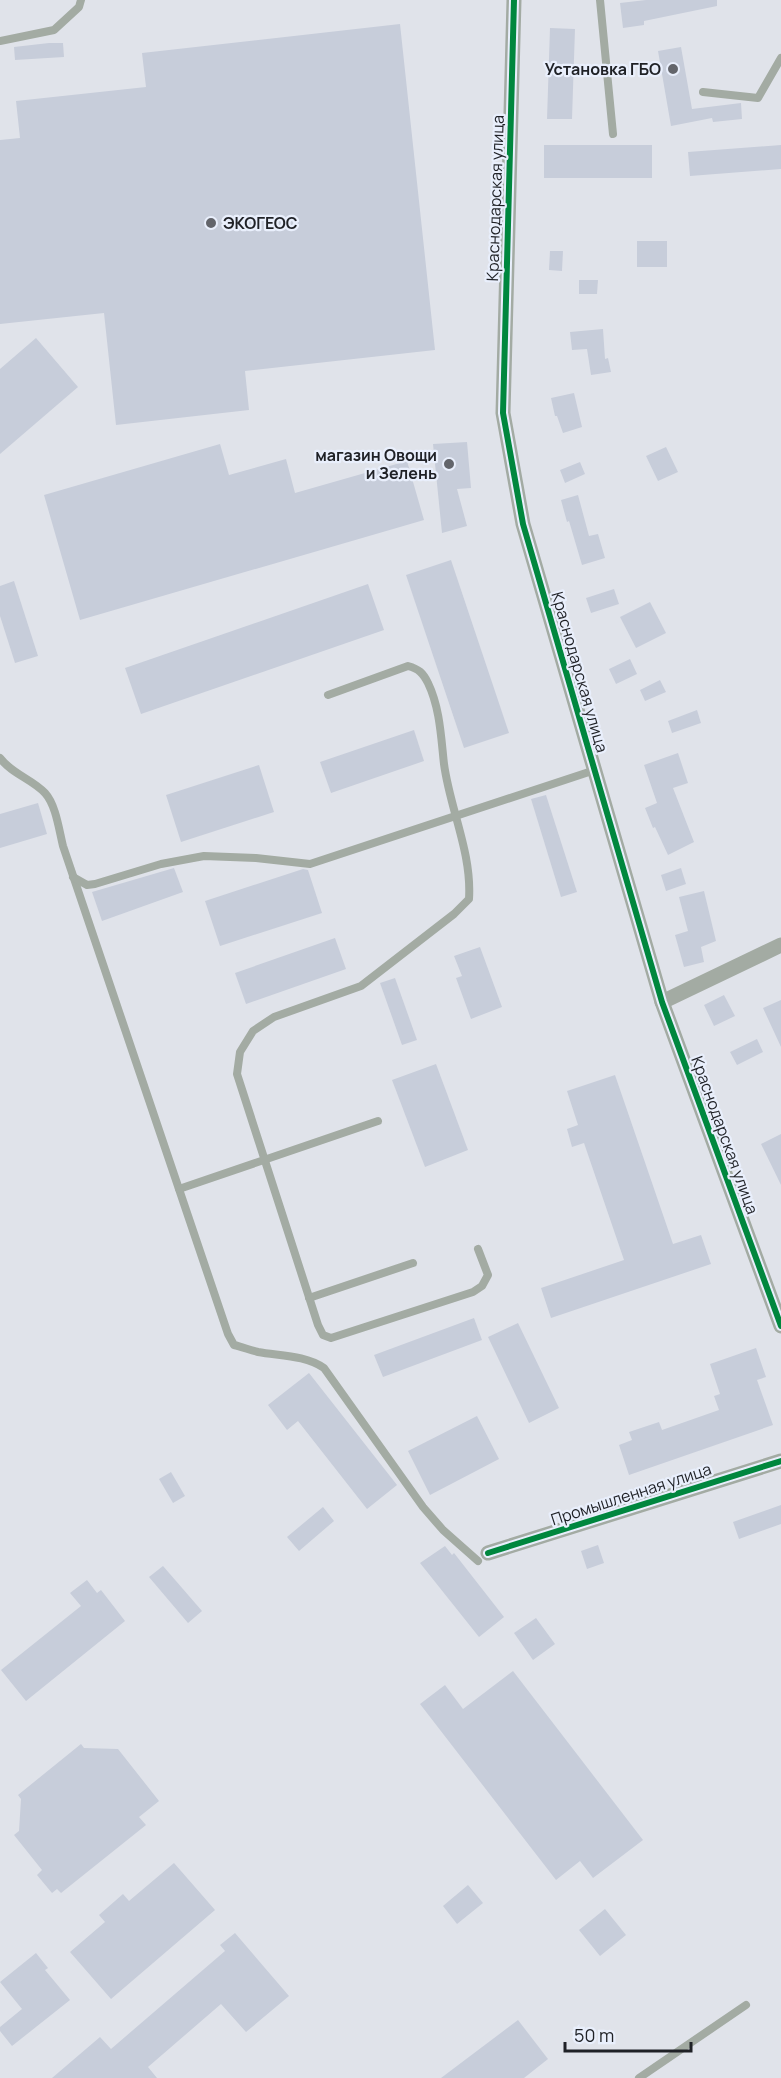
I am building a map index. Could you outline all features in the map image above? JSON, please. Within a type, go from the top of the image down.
[{"type":"street","name":"Краснодарская улица","points":[[514,0],[503,413],[523,524],[662,1002],[781,1326]]},
{"type":"street","points":[[662,1002],[781,945]]},
{"type":"street","name":"Промышленная улица","points":[[483,1557],[781,1461]]},
{"type":"lane","points":[[0,41],[54,30],[79,7],[81,0]]},
{"type":"lane","points":[[600,0],[613,134]]},
{"type":"lane","points":[[704,92],[758,98],[781,57]]},
{"type":"lane","points":[[328,695],[408,666],[420,670],[429,684],[442,734],[444,765],[470,880],[469,899],[454,914],[361,986],[274,1017],[253,1031],[240,1052],[237,1074],[323,1335],[331,1338],[473,1292],[482,1286],[488,1275],[478,1249]]},
{"type":"lane","points":[[0,758],[7,768],[43,791],[50,799],[73,877],[228,1334],[234,1345],[316,1362],[324,1368],[423,1507],[443,1530],[483,1557]]},
{"type":"lane","points":[[73,877],[87,885],[95,884],[161,864],[204,856],[256,858],[310,864],[595,770]]},
{"type":"lane","points":[[179,1189],[378,1121]]},
{"type":"lane","points":[[309,1298],[413,1263]]},
{"type":"lane","points":[[639,2078],[746,2005]]},
{"type":"building","points":[[646,0],[717,0],[717,6],[644,21],[644,25],[623,28],[620,3]]},
{"type":"building","name":"ЭКОГЕОС","points":[[400,24],[435,350],[245,371],[249,410],[116,425],[104,313],[0,324],[0,140],[20,138],[16,101],[146,87],[142,53]]},
{"type":"building","points":[[550,28],[575,29],[572,119],[547,119]]},
{"type":"building","points":[[63,43],[64,57],[15,60],[14,47]]},
{"type":"building","points":[[681,47],[692,109],[741,103],[742,119],[713,122],[712,118],[671,126],[658,51]]},
{"type":"building","points":[[544,145],[652,145],[652,178],[544,178]]},
{"type":"building","points":[[781,145],[781,169],[690,176],[688,152]]},
{"type":"building","points":[[637,241],[667,241],[667,267],[637,267]]},
{"type":"building","points":[[550,251],[563,251],[562,271],[549,270]]},
{"type":"building","points":[[579,280],[598,280],[597,294],[579,294]]},
{"type":"building","points":[[603,329],[605,359],[608,358],[611,372],[591,375],[587,349],[572,350],[570,332]]},
{"type":"building","points":[[36,338],[78,387],[0,454],[0,369]]},
{"type":"building","points":[[574,393],[582,427],[563,433],[557,416],[555,416],[551,398]]},
{"type":"building","points":[[467,442],[471,488],[457,489],[467,526],[442,533],[433,444]]},
{"type":"building","points":[[220,444],[229,475],[286,459],[295,493],[407,461],[424,520],[80,620],[44,495]]},
{"type":"building","points":[[666,447],[678,472],[658,481],[646,456]]},
{"type":"building","points":[[580,462],[585,474],[565,483],[560,470]]},
{"type":"building","points":[[578,495],[589,536],[598,534],[605,558],[582,565],[561,500]]},
{"type":"building","points":[[451,560],[509,733],[464,748],[406,575]]},
{"type":"building","points":[[14,581],[38,656],[15,663],[0,616],[0,586]]},
{"type":"building","points":[[368,584],[384,630],[141,714],[125,668]]},
{"type":"building","points":[[614,589],[619,604],[591,613],[586,598]]},
{"type":"building","points":[[650,602],[666,633],[636,648],[620,617]]},
{"type":"building","points":[[630,659],[637,674],[616,684],[609,669]]},
{"type":"building","points":[[660,680],[666,692],[645,701],[640,690]]},
{"type":"building","points":[[697,710],[701,723],[672,733],[668,721]]},
{"type":"building","points":[[414,730],[424,761],[331,793],[320,762]]},
{"type":"building","points":[[678,753],[688,783],[673,788],[694,842],[668,855],[645,808],[657,803],[644,765]]},
{"type":"building","points":[[259,765],[274,812],[181,842],[166,795]]},
{"type":"building","points":[[546,795],[577,892],[561,897],[531,799]]},
{"type":"building","points":[[38,803],[47,834],[0,848],[0,814]]},
{"type":"building","points":[[174,868],[183,892],[102,921],[92,892]]},
{"type":"building","points":[[681,868],[686,884],[666,891],[661,875]]},
{"type":"building","points":[[303,869],[308,870],[322,913],[220,946],[205,901]]},
{"type":"building","points":[[704,891],[716,941],[701,947],[704,962],[684,967],[675,935],[688,931],[679,897]]},
{"type":"building","points":[[335,938],[346,969],[246,1004],[235,973]]},
{"type":"building","points":[[480,947],[502,1007],[471,1019],[456,978],[462,976],[454,956]]},
{"type":"building","points":[[395,978],[417,1040],[402,1045],[380,983]]},
{"type":"building","points":[[724,995],[735,1016],[714,1026],[704,1005]]},
{"type":"building","points":[[781,1000],[781,1047],[763,1008]]},
{"type":"building","points":[[757,1039],[763,1052],[737,1065],[730,1052]]},
{"type":"building","points":[[436,1064],[468,1150],[425,1167],[392,1080]]},
{"type":"building","points":[[615,1075],[673,1244],[701,1235],[711,1264],[551,1318],[541,1288],[624,1260],[584,1143],[572,1147],[567,1129],[578,1125],[567,1091]]},
{"type":"building","points":[[781,1134],[781,1185],[761,1144]]},
{"type":"building","points":[[474,1318],[482,1340],[383,1377],[374,1355]]},
{"type":"building","points":[[518,1323],[559,1408],[529,1423],[488,1337]]},
{"type":"building","points":[[756,1348],[766,1377],[757,1380],[773,1425],[629,1475],[619,1445],[632,1440],[629,1432],[659,1422],[662,1430],[719,1410],[714,1396],[720,1394],[710,1364]]},
{"type":"building","points":[[309,1373],[397,1485],[367,1509],[298,1421],[287,1430],[268,1405]]},
{"type":"building","points":[[477,1416],[499,1459],[430,1495],[408,1451]]},
{"type":"building","points":[[171,1472],[185,1496],[173,1503],[159,1479]]},
{"type":"building","points":[[781,1505],[781,1524],[739,1539],[733,1522]]},
{"type":"building","points":[[323,1507],[334,1521],[299,1551],[287,1537]]},
{"type":"building","points":[[598,1545],[604,1563],[587,1569],[581,1551]]},
{"type":"building","points":[[445,1546],[452,1555],[454,1553],[504,1617],[479,1637],[420,1563]]},
{"type":"building","points":[[163,1566],[202,1611],[188,1623],[149,1577]]},
{"type":"building","points":[[87,1580],[97,1593],[101,1590],[125,1621],[26,1701],[1,1670],[81,1606],[70,1593]]},
{"type":"building","points":[[536,1618],[555,1644],[533,1660],[514,1633]]},
{"type":"building","points":[[513,1671],[643,1840],[593,1878],[580,1861],[556,1880],[420,1704],[445,1685],[463,1709]]},
{"type":"building","points":[[81,1744],[84,1748],[118,1749],[159,1801],[139,1817],[146,1825],[61,1893],[57,1889],[52,1893],[37,1875],[42,1870],[14,1835],[19,1831],[21,1799],[18,1795]]},
{"type":"building","points":[[174,1863],[215,1910],[111,1999],[70,1952],[105,1922],[99,1915],[123,1894],[129,1901]]},
{"type":"building","points":[[468,1885],[483,1903],[457,1924],[443,1906]]},
{"type":"building","points":[[605,1909],[626,1935],[600,1956],[579,1930]]},
{"type":"building","points":[[235,1933],[289,1996],[246,2032],[221,2004],[148,2067],[157,2078],[52,2078],[100,2037],[111,2049],[225,1951],[220,1945]]},
{"type":"building","points":[[36,1953],[48,1968],[45,1970],[70,2000],[12,2046],[0,2031],[0,2027],[22,2009],[0,1982]]},
{"type":"building","points":[[518,2020],[548,2059],[524,2078],[441,2078]]},
{"type":"cycle path","points":[[514,0],[503,413],[523,524],[662,1002],[781,1326]]},
{"type":"cycle path","points":[[488,1553],[781,1461]]},
{"type":"place","name":"Установка ГБО","points":[[673,69]]},
{"type":"place","name":"ЭКОГЕОС","points":[[211,223]]},
{"type":"place","name":"магазин Овощи и Зелень","points":[[449,464]]}]
